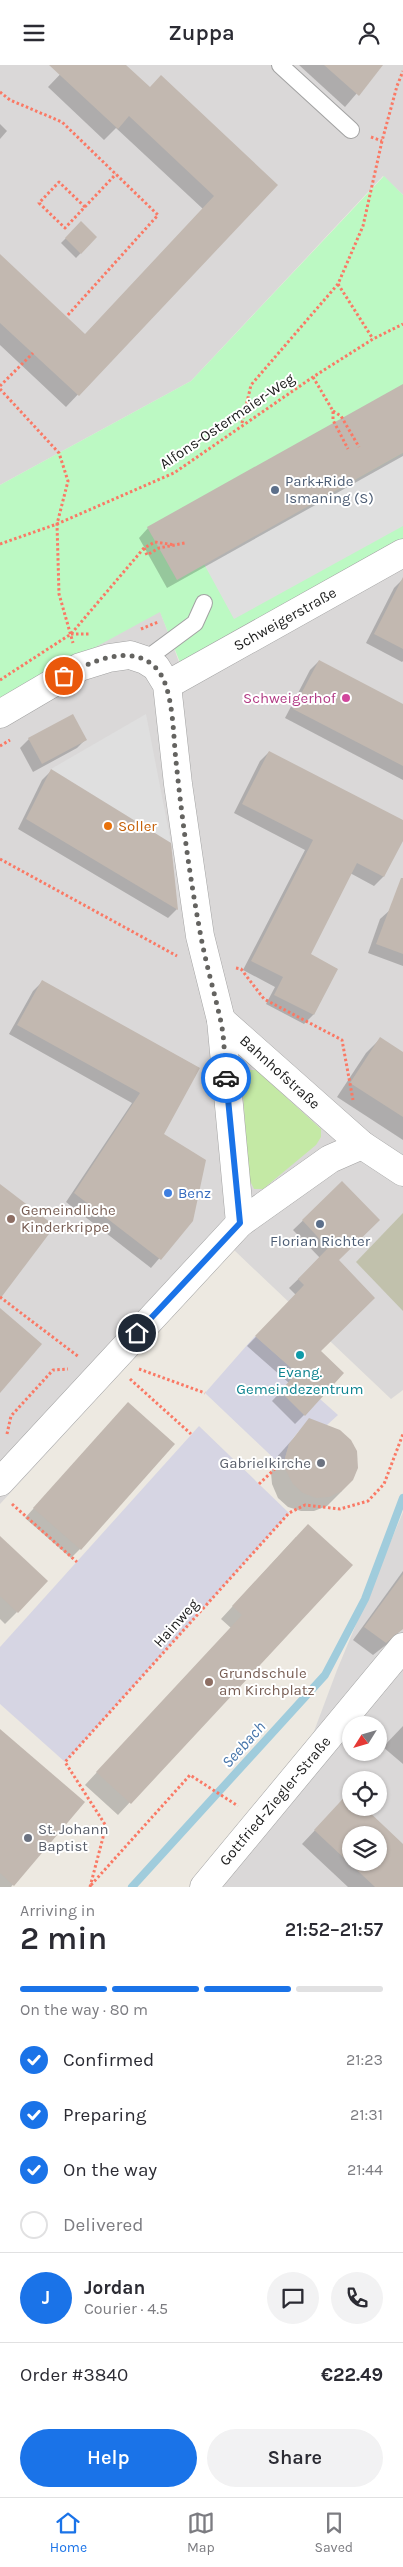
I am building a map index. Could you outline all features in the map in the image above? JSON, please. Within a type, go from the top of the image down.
[{"type":"street","name":"Schweigerstraße","points":[[167,685],[403,553]]},
{"type":"street","points":[[0,714],[80,667],[109,658],[130,655],[145,659],[156,667],[167,685],[178,784],[206,962],[221,1020],[240,1223]]},
{"type":"street","name":"Bahnhofstraße","points":[[221,1020],[362,1145],[403,1172]]},
{"type":"street","points":[[4,1480],[97,1370],[240,1223],[330,1159],[362,1145]]},
{"type":"street","name":"Gottfried-Ziegler-Straße","points":[[204,1887],[403,1647]]},
{"type":"lane","points":[[280,65],[351,130]]},
{"type":"lane","points":[[145,659],[195,623],[204,603]]},
{"type":"path","points":[[242,424],[251,385],[338,284],[363,226],[385,131],[403,71]]},
{"type":"path","points":[[0,92],[10,100],[62,122],[158,215],[66,316]]},
{"type":"path","points":[[85,207],[59,181],[39,203],[65,228],[85,207],[116,174]]},
{"type":"path","points":[[338,284],[373,339]]},
{"type":"path","name":"Alfons-Ostermaier-Weg","points":[[0,544],[57,524],[174,473],[242,424],[313,377],[373,339],[403,324]]},
{"type":"path","points":[[33,353],[0,387],[59,453],[68,481],[57,524],[59,594],[80,667]]},
{"type":"path","points":[[313,377],[333,411],[341,416],[359,447]]},
{"type":"path","points":[[333,411],[333,421],[348,449]]},
{"type":"path","points":[[0,680],[71,634],[144,548],[155,542],[175,545]]},
{"type":"path","points":[[144,548],[148,555],[159,548],[185,543]]},
{"type":"path","points":[[140,630],[168,618]]},
{"type":"path","points":[[71,634],[91,634]]},
{"type":"path","points":[[0,746],[16,736]]},
{"type":"path","points":[[0,859],[189,963],[206,962],[241,969],[264,999],[342,1040],[362,1145]]},
{"type":"path","points":[[0,1297],[118,1387],[130,1379],[136,1368],[205,1393]]},
{"type":"path","points":[[6,1435],[10,1416],[52,1370],[97,1370]]},
{"type":"path","points":[[130,1379],[191,1434]]},
{"type":"path","name":"Hainweg","points":[[90,1886],[106,1826],[65,1762],[289,1513],[305,1505],[340,1509],[368,1501],[384,1484],[403,1434]]},
{"type":"path","points":[[259,1484],[280,1464]]},
{"type":"path","points":[[4,1480],[77,1563]]},
{"type":"path","points":[[90,1886],[190,1775],[259,1820]]},
{"type":"shaded area","points":[[0,65],[403,65],[403,195],[383,176],[191,381],[0,485]]},
{"type":"shaded area","name":"Park+Ride Ismaning (S)","points":[[403,453],[403,526],[234,619],[204,564]]},
{"type":"shaded area","points":[[403,550],[403,1390],[391,1399],[234,1250],[0,1504],[0,699],[160,611],[182,670]]},
{"type":"shaded area","points":[[146,714],[171,843],[51,769]]},
{"type":"shaded area","points":[[403,1213],[403,1311],[356,1262]]},
{"type":"shaded area","points":[[255,1336],[297,1373],[280,1391],[305,1415],[320,1399],[338,1415],[327,1425],[312,1425],[298,1432],[289,1444],[285,1458],[285,1469],[205,1393]]},
{"type":"shaded area","points":[[199,1426],[289,1513],[65,1762],[0,1704],[0,1647]]},
{"type":"shaded area","points":[[403,1512],[403,1887],[194,1887],[313,1734],[337,1670]]},
{"type":"green space","points":[[384,176],[403,195],[403,550],[183,670],[160,612],[0,699],[0,485],[191,381]]},
{"type":"green space","points":[[248,1070],[256,1070],[321,1129],[321,1137],[316,1145],[263,1189],[254,1189],[249,1179],[242,1079]]},
{"type":"building","points":[[49,65],[126,65],[150,87],[161,75],[278,185],[79,396],[0,323],[0,254],[85,334],[214,196],[129,116],[118,129]]},
{"type":"building","points":[[324,65],[383,65],[359,96]]},
{"type":"building","points":[[81,221],[97,237],[81,254],[65,238]]},
{"type":"building","name":"Park+Ride Ismaning (S)","points":[[403,384],[403,453],[177,580],[147,527]]},
{"type":"building","points":[[403,577],[403,649],[374,634]]},
{"type":"building","points":[[319,660],[403,704],[403,766],[293,709]]},
{"type":"building","points":[[73,714],[87,740],[42,764],[28,738]]},
{"type":"building","points":[[269,751],[403,820],[403,841],[384,877],[357,863],[311,954],[338,969],[314,1015],[274,995],[283,977],[251,961],[313,840],[242,804]]},
{"type":"building","points":[[51,769],[171,843],[178,910],[26,819]]},
{"type":"building","points":[[401,878],[403,878],[403,954],[376,944]]},
{"type":"building","points":[[42,980],[200,1068],[164,1134],[206,1160],[193,1221],[161,1260],[74,1193],[140,1093],[17,1025]]},
{"type":"building","points":[[380,1037],[403,1052],[403,1117],[350,1083]]},
{"type":"building","points":[[342,1181],[380,1220],[339,1260],[375,1298],[321,1351],[344,1373],[305,1416],[280,1391],[297,1373],[255,1336],[304,1285],[298,1279],[328,1248],[302,1220]]},
{"type":"building","points":[[0,1184],[55,1226],[0,1299]]},
{"type":"building","points":[[0,1308],[42,1344],[0,1393]]},
{"type":"building","points":[[128,1402],[175,1444],[81,1550],[33,1508]]},
{"type":"building","name":"Gabrielkirche","points":[[309,1418],[340,1430],[351,1440],[357,1451],[358,1468],[353,1480],[342,1491],[329,1497],[316,1498],[303,1493],[293,1484],[285,1469],[285,1458],[289,1444]]},
{"type":"building","name":"Grundschule am Kirchplatz","points":[[308,1524],[353,1565],[131,1804],[96,1772],[242,1615],[232,1606]]},
{"type":"building","points":[[0,1536],[48,1581],[18,1613],[0,1596]]},
{"type":"building","points":[[403,1574],[403,1629],[386,1643],[364,1627]]},
{"type":"building","name":"St. Johann Baptist","points":[[0,1729],[85,1802],[14,1886],[0,1873]]},
{"type":"building","points":[[342,1800],[342,1816],[373,1816],[384,1826],[342,1826],[342,1856],[314,1830]]},
{"type":"building","points":[[387,1829],[403,1844],[403,1887],[375,1887],[358,1871],[387,1871]]},
{"type":"waterway","name":"Seebach","points":[[132,1887],[325,1675],[365,1599],[403,1498]]},
{"type":"way so far","points":[[64,676],[80,667],[109,658],[130,655],[145,659],[156,667],[167,685],[178,784],[200,936],[221,1020],[226,1078]]},
{"type":"place","name":"Park+Ride Ismaning (S)","points":[[275,490]]},
{"type":"place","name":"Schweigerhof","points":[[346,698]]},
{"type":"place","name":"Soller","points":[[108,826]]},
{"type":"place","name":"Benz","points":[[168,1193]]},
{"type":"place","name":"Gemeindliche Kinderkrippe","points":[[11,1219]]},
{"type":"place","name":"Florian Richter","points":[[320,1224]]},
{"type":"place","name":"Evang. Gemeindezentrum","points":[[300,1355]]},
{"type":"place","name":"Gabrielkirche","points":[[321,1463]]},
{"type":"place","name":"Grundschule am Kirchplatz","points":[[209,1682]]},
{"type":"place","name":"St. Johann Baptist","points":[[28,1838]]},
{"type":"route","points":[[137,1333],[240,1223],[226,1078]]}]
